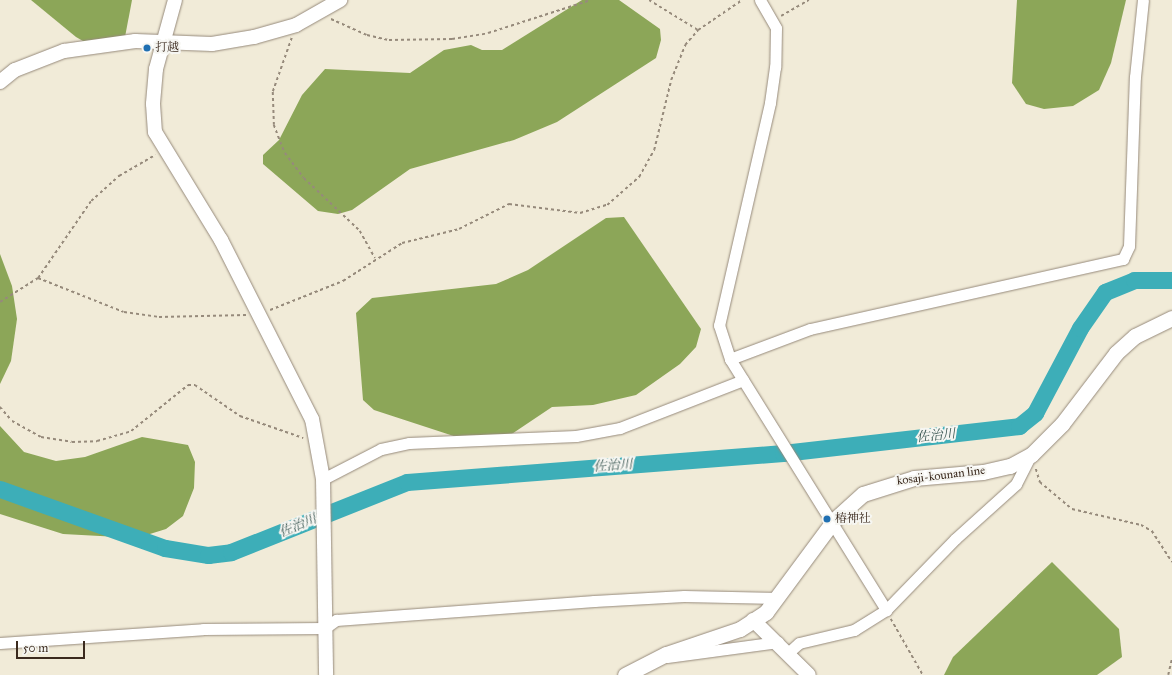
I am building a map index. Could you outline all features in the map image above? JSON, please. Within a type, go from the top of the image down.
[{"type":"main road","name":"kosaji-kounan line","points":[[625,675],[666,654],[740,629],[753,620],[778,598],[834,520],[864,494],[892,482],[983,472],[1010,466],[1031,455],[1062,424],[1116,353],[1135,336],[1172,318]]},
{"type":"street","points":[[175,0],[165,43],[156,69],[153,104],[155,132],[163,150],[221,240],[261,314],[298,386],[319,444],[323,479],[326,675]]},
{"type":"street","points":[[0,82],[15,70],[64,51],[135,41],[212,44],[296,25],[340,0]]},
{"type":"street","points":[[760,0],[776,28],[770,103],[719,324],[730,359],[834,520],[886,610]]},
{"type":"street","points":[[730,359],[810,329],[1123,259],[1129,246],[1135,77],[1143,0]]},
{"type":"street","points":[[323,479],[380,449],[409,443],[576,436],[620,428],[743,380]]},
{"type":"street","points":[[789,652],[799,643],[854,630],[886,610],[955,539],[1016,484],[1031,455]]},
{"type":"street","points":[[0,643],[203,629],[325,628],[336,620],[579,602],[684,596],[778,598]]},
{"type":"street","points":[[753,620],[789,652],[809,675]]},
{"type":"street","points":[[666,654],[668,659],[778,642]]},
{"type":"path","points":[[318,12],[367,35],[389,40],[452,39],[494,31],[591,0]]},
{"type":"path","points":[[649,0],[698,30]]},
{"type":"path","points":[[38,278],[124,312],[159,317],[261,314],[343,281],[402,243],[459,229],[509,204],[580,213],[607,205],[623,194],[639,177],[654,150],[677,61],[698,30],[742,0]]},
{"type":"path","points":[[772,21],[809,0]]},
{"type":"path","points":[[296,25],[272,92],[274,126],[285,153],[304,178],[360,231],[376,259]]},
{"type":"path","points":[[0,302],[38,278],[91,201],[119,176],[163,150]]},
{"type":"path","points":[[0,407],[12,421],[41,437],[72,442],[97,440],[131,431],[188,385],[195,385],[240,416],[319,444]]},
{"type":"path","points":[[1031,455],[1040,482],[1058,500],[1072,509],[1141,525],[1152,531],[1172,562]]},
{"type":"path","points":[[886,610],[922,675]]},
{"type":"path","points":[[1168,675],[1172,658]]},
{"type":"green space","points":[[31,0],[132,0],[125,37],[97,49],[76,37]]},
{"type":"green space","points":[[582,0],[619,0],[660,29],[661,40],[656,58],[557,122],[514,140],[410,169],[352,210],[338,214],[318,211],[263,164],[263,155],[279,140],[302,95],[325,69],[410,73],[444,50],[471,45],[482,50],[502,50]]},
{"type":"green space","points":[[1017,0],[1126,0],[1111,63],[1099,90],[1073,106],[1044,109],[1026,104],[1012,83]]},
{"type":"green space","points":[[624,217],[701,329],[696,347],[680,364],[636,395],[593,405],[552,407],[500,442],[475,443],[374,410],[363,400],[356,313],[372,298],[496,284],[528,270],[606,218]]},
{"type":"green space","points":[[0,254],[12,286],[17,319],[11,361],[0,384]]},
{"type":"green space","points":[[0,426],[24,452],[56,461],[85,457],[142,437],[188,445],[195,462],[194,488],[183,516],[166,529],[137,538],[63,534],[0,514]]},
{"type":"green space","points":[[1052,562],[1119,629],[1122,657],[1097,675],[944,675],[953,657]]},
{"type":"waterway","name":"佐治川","points":[[0,489],[165,548],[208,555],[231,552],[407,482],[783,453],[1019,426],[1035,413],[1080,328],[1105,292],[1134,280],[1172,280]]},
{"type":"place","name":"打越","points":[[147,48]]},
{"type":"place","name":"椿神社","points":[[827,519]]}]
